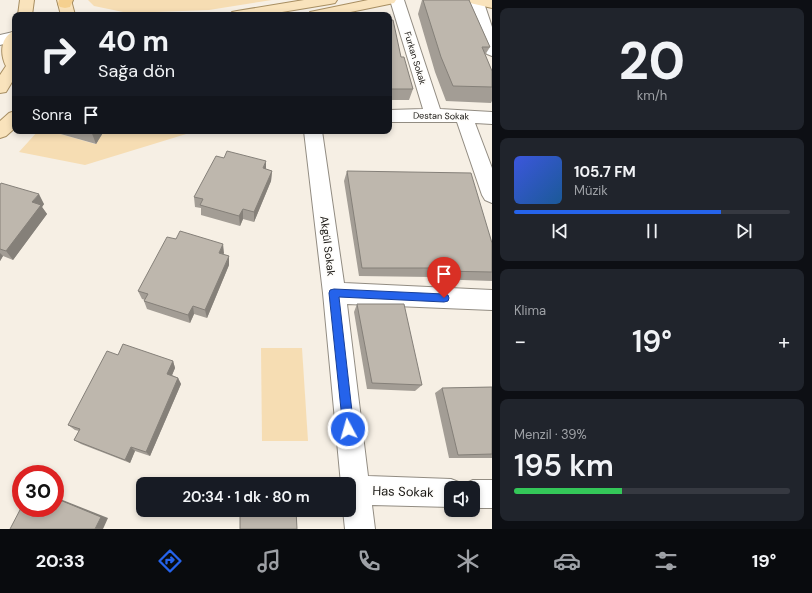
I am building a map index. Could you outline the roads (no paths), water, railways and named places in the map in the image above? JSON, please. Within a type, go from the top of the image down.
[{"type":"main road","points":[[25,12],[27,0]]},
{"type":"main road","points":[[256,12],[330,0]]},
{"type":"main road","points":[[329,12],[389,0]]},
{"type":"main road","points":[[476,0],[492,4]]},
{"type":"main road","points":[[0,88],[9,63],[6,52],[9,38]]},
{"type":"main road","points":[[0,132],[12,120]]},
{"type":"street","name":"Furkan Sokak","points":[[396,0],[433,115]]},
{"type":"street","points":[[476,0],[492,52]]},
{"type":"street","name":"Destan Sokak","points":[[392,116],[433,115],[492,118]]},
{"type":"street","points":[[464,117],[492,195]]},
{"type":"street","name":"Akgül Sokak","points":[[313,134],[334,293],[354,477]]},
{"type":"street","points":[[334,293],[492,300]]},
{"type":"street","name":"Has Sokak","points":[[356,490],[444,493]]},
{"type":"street","points":[[480,494],[492,494]]},
{"type":"street","name":"Akgül Sokak","points":[[356,498],[360,529]]}]
